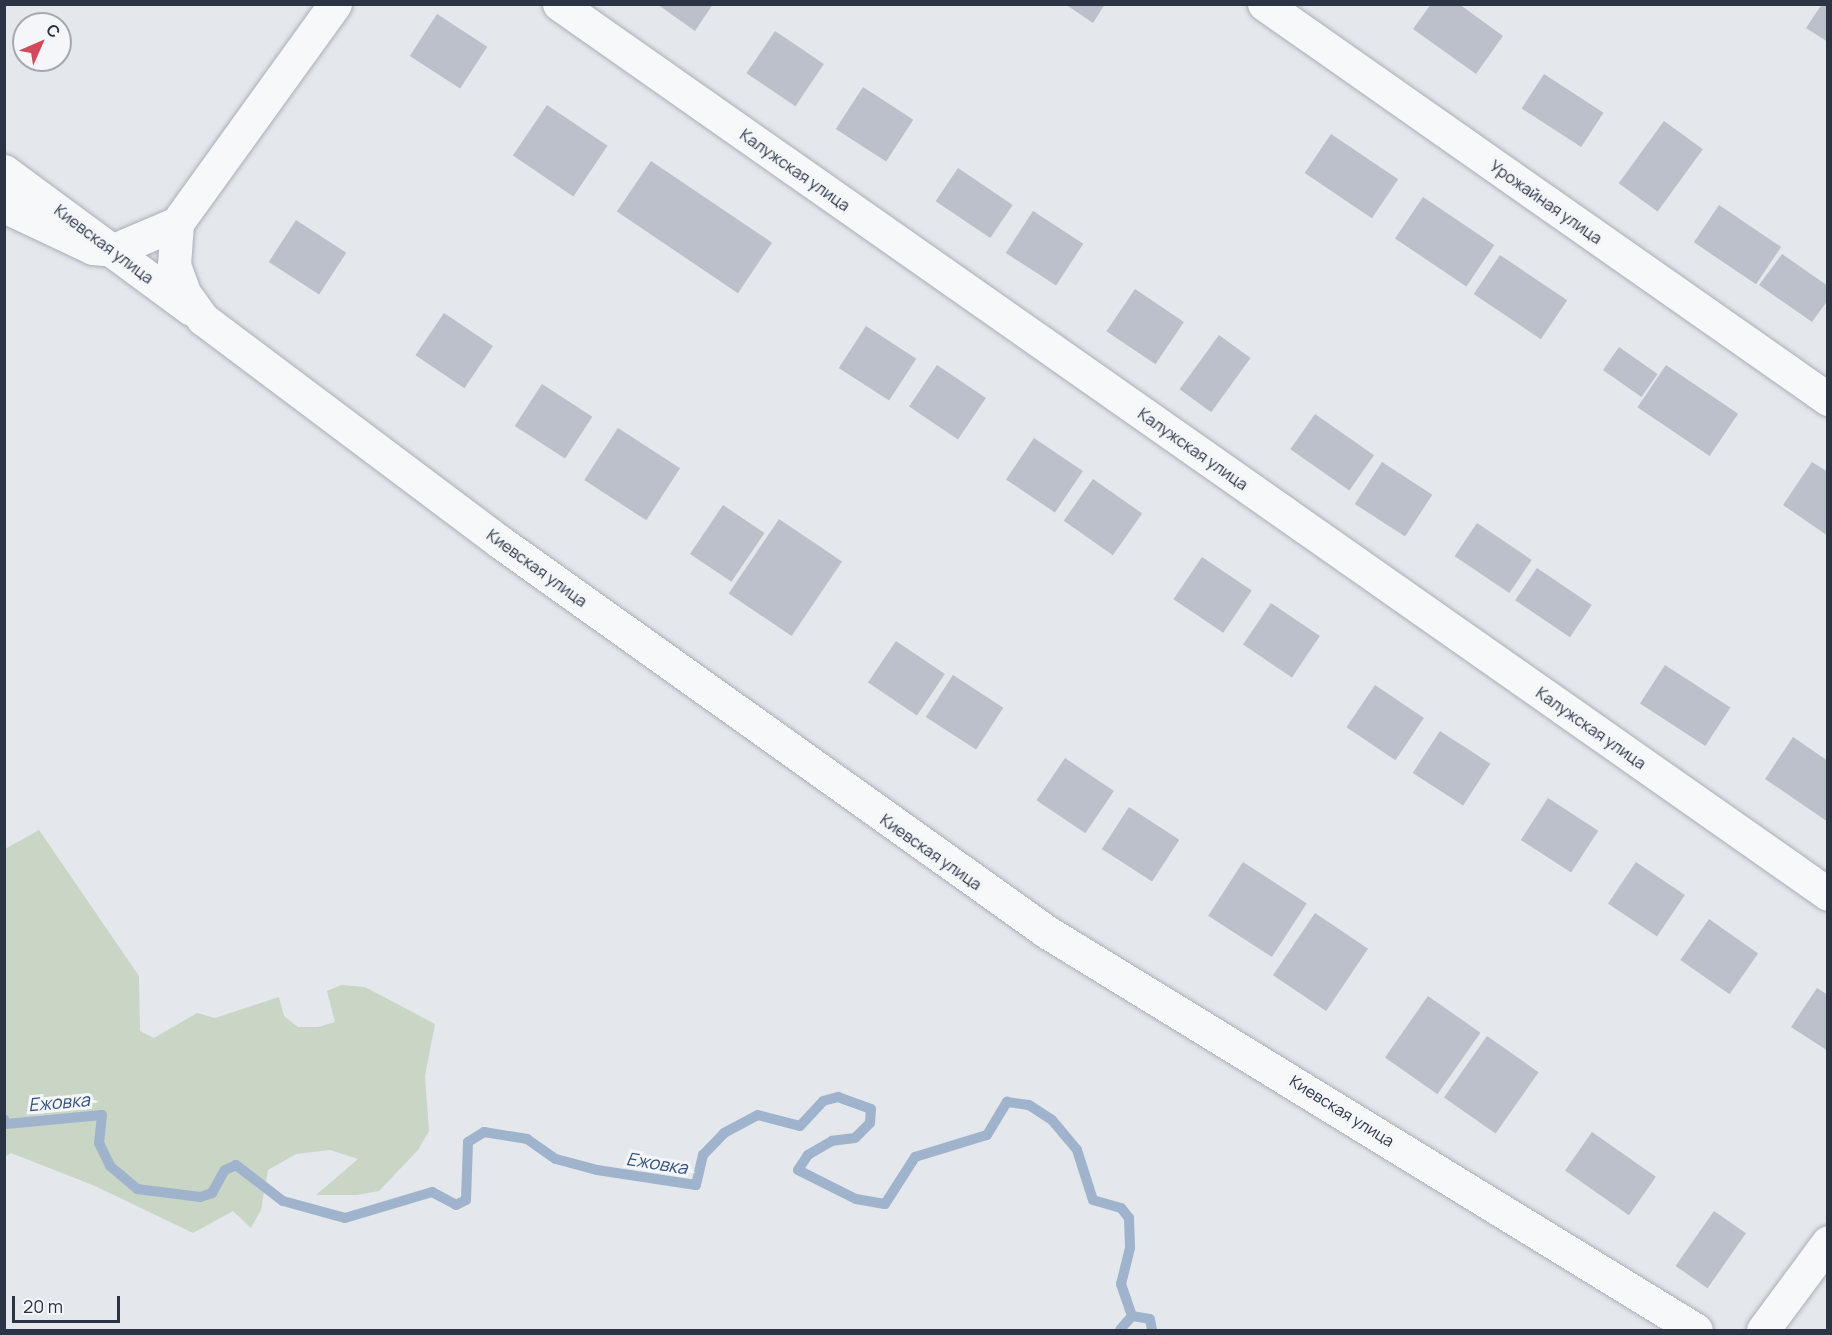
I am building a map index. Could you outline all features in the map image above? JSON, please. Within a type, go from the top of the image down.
[{"type":"street","points":[[4,206],[84,245],[114,250],[177,223],[335,4]]},
{"type":"street","name":"Калужская улица","points":[[559,4],[1827,894]]},
{"type":"street","name":"Урожайная улица","points":[[1264,4],[1827,399]]},
{"type":"street","name":"Киевская улица","points":[[4,171],[114,250],[341,426],[937,858],[1047,932],[1696,1330]]},
{"type":"street","name":"Киевская улица","points":[[177,223],[174,265],[184,293],[202,319]]},
{"type":"street","points":[[1762,1330],[1827,1242]]},
{"type":"green space","points":[[39,830],[139,976],[140,1031],[154,1038],[197,1013],[215,1018],[279,997],[284,1016],[298,1027],[318,1027],[335,1022],[327,991],[341,985],[365,987],[435,1024],[425,1076],[429,1131],[418,1150],[379,1191],[357,1195],[316,1195],[358,1159],[330,1150],[296,1154],[268,1170],[261,1210],[251,1228],[233,1211],[193,1233],[95,1186],[11,1153],[5,1157],[5,849]]},
{"type":"building","points":[[657,4],[713,4],[695,31]]},
{"type":"building","points":[[1065,4],[1105,4],[1093,23]]},
{"type":"building","points":[[1431,4],[1459,4],[1503,36],[1476,74],[1413,29]]},
{"type":"building","points":[[1822,4],[1828,4],[1828,42],[1806,28]]},
{"type":"building","points":[[437,14],[487,47],[460,89],[410,56]]},
{"type":"building","points":[[775,31],[824,64],[795,106],[746,73]]},
{"type":"building","points":[[1544,74],[1604,113],[1581,147],[1522,108]]},
{"type":"building","points":[[863,87],[913,120],[886,162],[836,129]]},
{"type":"building","points":[[547,105],[608,146],[573,196],[513,156]]},
{"type":"building","points":[[1664,121],[1703,149],[1658,212],[1619,183]]},
{"type":"building","points":[[1331,134],[1398,179],[1372,218],[1305,173]]},
{"type":"building","points":[[651,161],[772,243],[738,293],[617,212]]},
{"type":"building","points":[[958,168],[1013,205],[990,238],[936,201]]},
{"type":"building","points":[[1423,197],[1494,245],[1466,287],[1395,238]]},
{"type":"building","points":[[1719,205],[1781,247],[1756,284],[1694,242]]},
{"type":"building","points":[[1033,211],[1083,244],[1056,286],[1006,253]]},
{"type":"building","points":[[296,220],[346,253],[319,295],[269,262]]},
{"type":"building","points":[[1782,254],[1828,286],[1828,300],[1812,322],[1759,285]]},
{"type":"building","points":[[1500,255],[1567,300],[1541,339],[1474,294]]},
{"type":"building","points":[[1135,289],[1184,322],[1155,364],[1106,331]]},
{"type":"building","points":[[444,313],[493,346],[464,388],[415,355]]},
{"type":"building","points":[[866,326],[916,359],[889,401],[839,368]]},
{"type":"building","points":[[1219,335],[1251,358],[1211,412],[1180,389]]},
{"type":"building","points":[[1619,347],[1658,374],[1641,397],[1603,370]]},
{"type":"building","points":[[937,365],[986,398],[958,439],[909,406]]},
{"type":"building","points":[[1666,365],[1738,414],[1710,456],[1637,407]]},
{"type":"building","points":[[542,384],[592,417],[565,459],[515,426]]},
{"type":"building","points":[[1315,414],[1374,455],[1349,491],[1290,449]]},
{"type":"building","points":[[618,428],[680,468],[646,520],[584,480]]},
{"type":"building","points":[[1034,438],[1083,471],[1055,512],[1006,479]]},
{"type":"building","points":[[1382,462],[1432,495],[1405,537],[1355,504]]},
{"type":"building","points":[[1812,462],[1828,472],[1828,536],[1783,505]]},
{"type":"building","points":[[1093,479],[1142,513],[1113,555],[1064,521]]},
{"type":"building","points":[[723,505],[764,533],[731,582],[690,554]]},
{"type":"building","points":[[779,519],[842,561],[792,636],[729,594]]},
{"type":"building","points":[[1477,523],[1532,560],[1509,593],[1455,556]]},
{"type":"building","points":[[1202,557],[1252,591],[1223,633],[1173,599]]},
{"type":"building","points":[[1537,568],[1592,605],[1570,637],[1515,600]]},
{"type":"building","points":[[1271,603],[1320,636],[1292,677],[1243,644]]},
{"type":"building","points":[[896,641],[945,674],[917,715],[868,682]]},
{"type":"building","points":[[1665,665],[1730,707],[1705,746],[1640,704]]},
{"type":"building","points":[[953,675],[1003,708],[976,750],[926,717]]},
{"type":"building","points":[[1375,685],[1424,718],[1395,760],[1346,727]]},
{"type":"building","points":[[1440,731],[1490,764],[1463,806],[1413,773]]},
{"type":"building","points":[[1793,737],[1828,761],[1828,822],[1765,779]]},
{"type":"building","points":[[1065,758],[1114,791],[1085,833],[1036,800]]},
{"type":"building","points":[[1548,798],[1598,831],[1571,873],[1521,840]]},
{"type":"building","points":[[1129,807],[1179,840],[1152,882],[1102,849]]},
{"type":"building","points":[[1243,862],[1307,903],[1272,957],[1208,916]]},
{"type":"building","points":[[1636,862],[1685,895],[1657,936],[1608,903]]},
{"type":"building","points":[[1315,913],[1368,949],[1326,1011],[1273,975]]},
{"type":"building","points":[[1709,919],[1758,953],[1729,994],[1680,960]]},
{"type":"building","points":[[1817,988],[1828,995],[1828,1051],[1791,1027]]},
{"type":"building","points":[[1428,996],[1480,1033],[1437,1094],[1385,1057]]},
{"type":"building","points":[[1487,1036],[1539,1072],[1496,1134],[1444,1097]]},
{"type":"building","points":[[1592,1132],[1656,1177],[1629,1215],[1565,1171]]},
{"type":"building","points":[[1714,1211],[1746,1233],[1708,1288],[1676,1266]]},
{"type":"waterway","name":"Ежовка","points":[[4,1119],[6,1124],[102,1115],[99,1143],[110,1166],[137,1189],[200,1197],[212,1193],[225,1170],[236,1165],[283,1201],[345,1218],[432,1192],[456,1205],[466,1200],[468,1142],[484,1132],[527,1139],[556,1159],[597,1170],[696,1185],[703,1155],[724,1133],[758,1115],[800,1126],[823,1101],[838,1097],[871,1109],[870,1123],[855,1138],[832,1141],[808,1155],[798,1170],[856,1199],[885,1204],[915,1157],[987,1135],[1007,1102],[1029,1105],[1052,1120],[1077,1150],[1093,1200],[1121,1208],[1129,1218],[1130,1248],[1121,1284],[1132,1316],[1120,1330]]},
{"type":"waterway","name":"Ежовка","points":[[1132,1316],[1150,1319],[1152,1330]]}]
